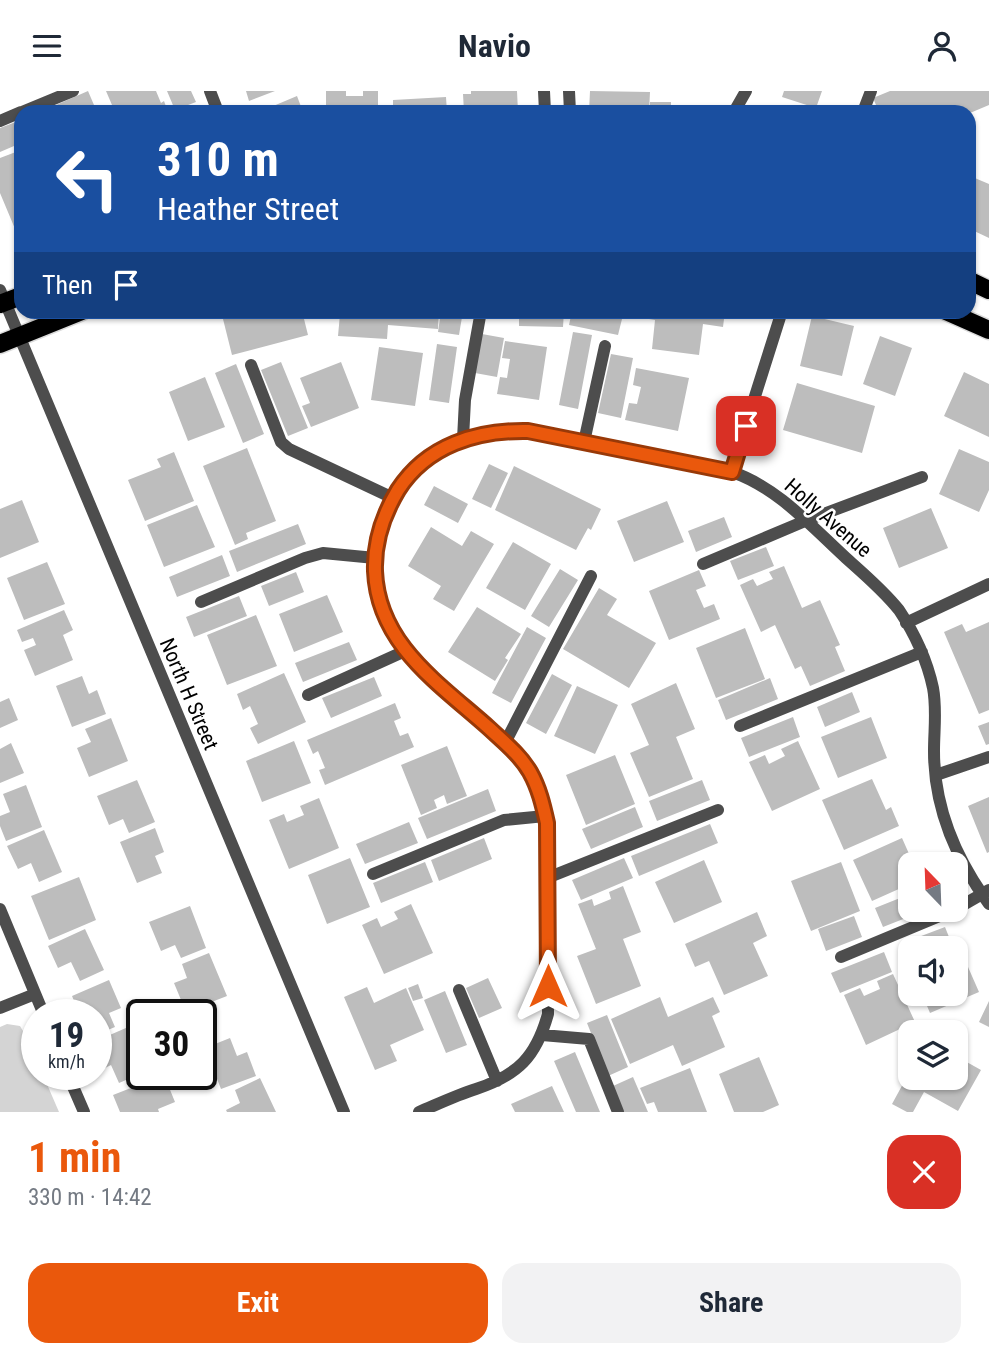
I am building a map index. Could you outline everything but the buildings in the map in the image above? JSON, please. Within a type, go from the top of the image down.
[{"type":"main road","points":[[0,344],[62,319]]},
{"type":"main road","points":[[964,319],[989,330]]},
{"type":"street","points":[[38,105],[73,91]]},
{"type":"street","name":"North H Street","points":[[6,298],[19,336],[344,1112]]},
{"type":"street","points":[[463,439],[465,400],[480,319]]},
{"type":"street","points":[[732,472],[780,319]]},
{"type":"street","points":[[584,442],[606,346]]},
{"type":"street","points":[[251,365],[281,442],[289,449],[393,498]]},
{"type":"street","name":"Holly Avenue","points":[[419,1112],[497,1081],[519,1067],[531,1055],[542,1035],[548,1014],[545,816],[541,797],[530,773],[505,743],[405,651],[382,611],[376,585],[375,558],[379,532],[393,498],[417,467],[435,453],[463,439],[501,431],[528,431],[732,472],[777,497],[805,521],[898,609],[922,652],[933,690],[936,721],[934,752],[943,816],[956,850],[986,896]]},
{"type":"street","points":[[703,564],[805,521],[922,477]]},
{"type":"street","points":[[201,602],[323,553],[375,558]]},
{"type":"street","points":[[505,743],[592,576]]},
{"type":"street","points":[[906,623],[989,584]]},
{"type":"street","points":[[308,695],[405,651]]},
{"type":"street","points":[[740,726],[922,652]]},
{"type":"street","points":[[936,775],[989,758]]},
{"type":"street","points":[[547,878],[718,810]]},
{"type":"street","points":[[373,874],[504,820],[545,816]]},
{"type":"street","points":[[968,904],[986,896]]},
{"type":"street","points":[[0,909],[37,999]]},
{"type":"street","points":[[841,957],[926,922]]},
{"type":"street","points":[[459,990],[497,1081]]},
{"type":"street","points":[[0,1008],[35,994]]},
{"type":"street","points":[[542,1035],[589,1039],[618,1112]]},
{"type":"street","points":[[74,1090],[84,1112]]},
{"type":"shaded area","points":[[7,1024],[21,1028],[21,1090],[49,1090],[59,1112],[0,1112],[0,1027]]},
{"type":"route","points":[[548,986],[547,823],[541,797],[530,773],[514,751],[408,655],[394,635],[382,611],[376,585],[375,558],[379,532],[388,506],[417,467],[454,442],[479,434],[528,431],[732,472],[746,426]]}]
